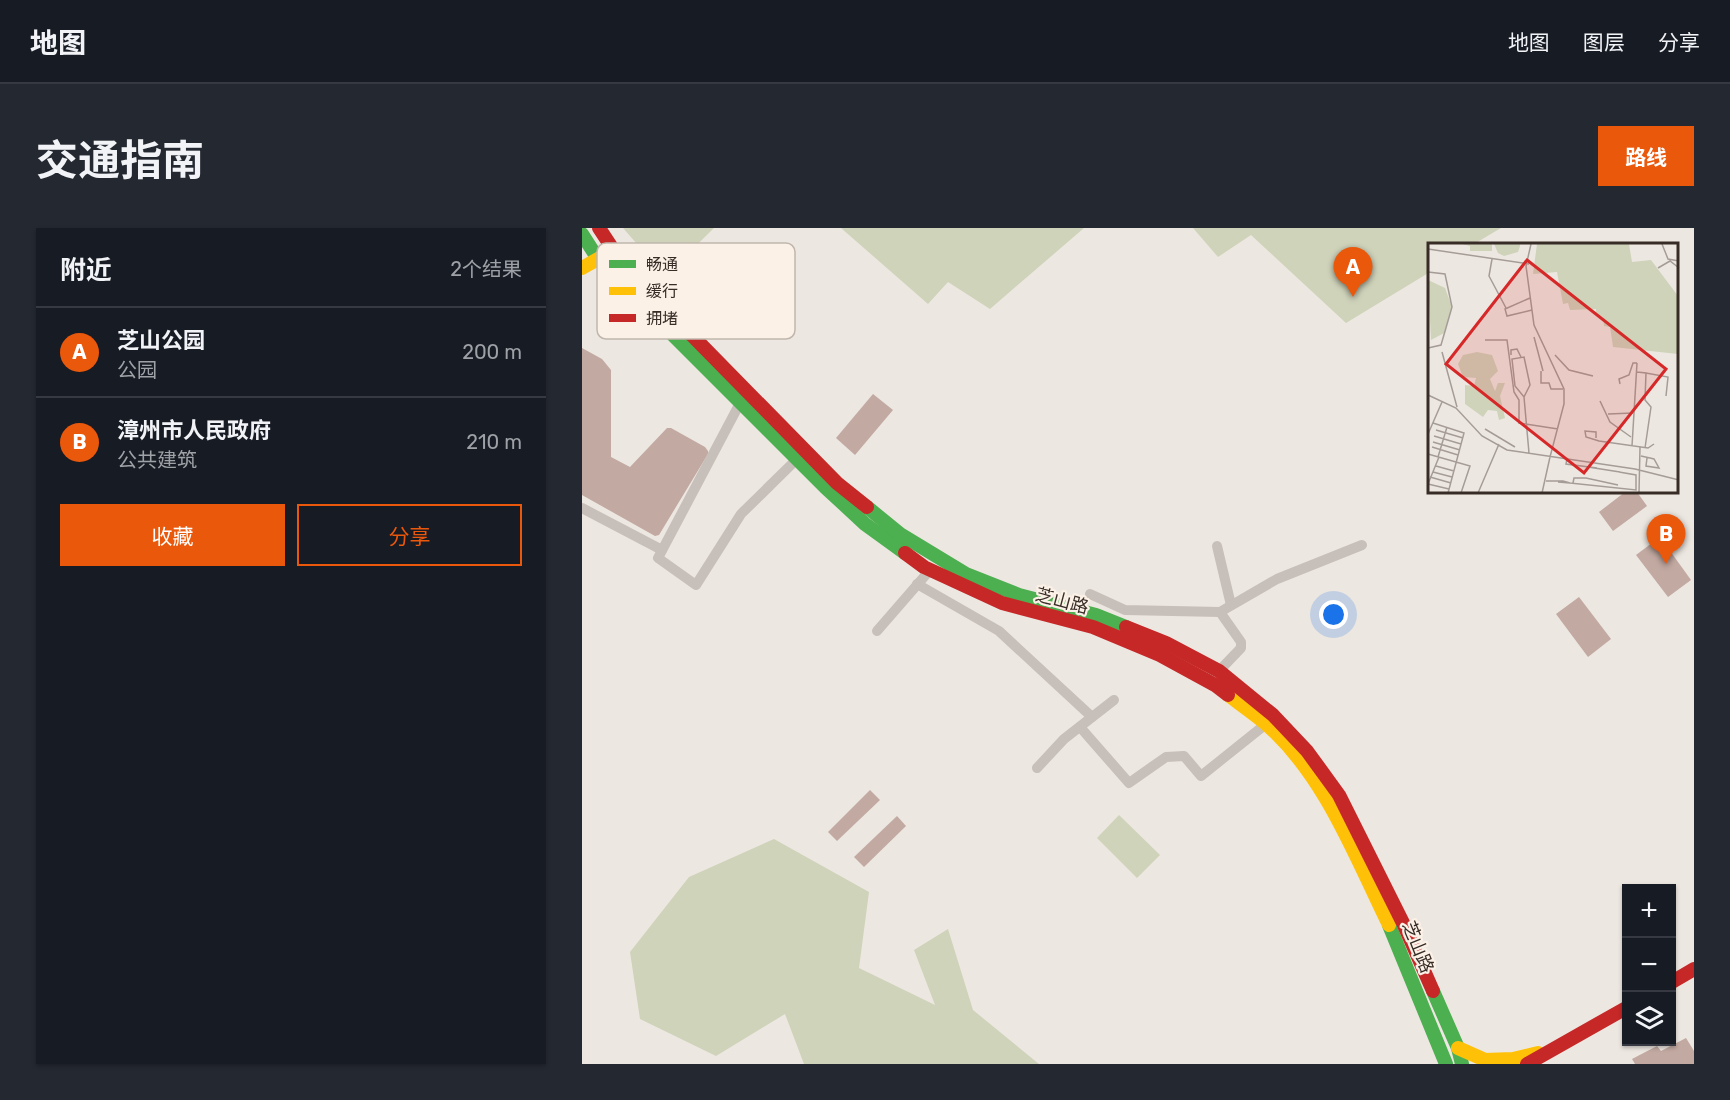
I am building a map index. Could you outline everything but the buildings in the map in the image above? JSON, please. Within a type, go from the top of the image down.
[{"type":"main road","points":[[584,243],[602,232]]},
{"type":"main road","name":"芝山路","points":[[584,243],[597,258]]},
{"type":"main road","points":[[582,268],[597,260]]},
{"type":"main road","name":"芝山路","points":[[677,339],[865,524],[930,570],[1002,603],[1093,627],[1160,655],[1215,685],[1266,724],[1296,757],[1328,801],[1391,928],[1444,1062]]},
{"type":"main road","points":[[696,339],[837,483],[900,534],[966,574],[1019,595],[1096,615],[1166,643],[1219,671],[1273,714],[1307,751],[1339,795],[1403,923],[1458,1048],[1462,1064]]},
{"type":"main road","points":[[1676,979],[1694,969]]},
{"type":"main road","points":[[1673,992],[1694,981]]},
{"type":"main road","points":[[1527,1064],[1622,1010]]},
{"type":"main road","points":[[1549,1064],[1622,1021]]},
{"type":"main road","points":[[1458,1048],[1485,1060],[1513,1059],[1552,1049]]},
{"type":"street","points":[[740,403],[658,558],[696,585],[741,514],[797,459]]},
{"type":"street","points":[[582,508],[662,550]]},
{"type":"street","points":[[1090,594],[1125,610],[1221,612],[1277,579],[1362,545]]},
{"type":"street","points":[[1217,546],[1232,605]]},
{"type":"street","points":[[877,631],[930,570]]},
{"type":"street","points":[[917,584],[999,631],[1092,717]]},
{"type":"street","points":[[1219,671],[1241,648],[1241,642],[1221,612]]},
{"type":"street","points":[[1037,768],[1064,739],[1114,700]]},
{"type":"street","points":[[1080,727],[1129,783],[1166,757],[1184,756],[1201,776],[1266,724]]},
{"type":"green space","points":[[623,228],[714,228],[699,243],[636,243]]},
{"type":"green space","points":[[841,228],[1084,228],[990,309],[948,282],[928,304]]},
{"type":"green space","points":[[1193,228],[1501,228],[1476,243],[1428,243],[1428,273],[1346,323],[1251,235],[1218,257]]},
{"type":"green space","points":[[1119,815],[1160,855],[1137,878],[1097,838]]},
{"type":"green space","points":[[774,839],[869,892],[859,968],[935,1005],[914,950],[948,929],[973,1010],[1039,1064],[804,1064],[785,1014],[716,1056],[640,1019],[630,952],[689,877]]},
{"type":"traffic: fast","points":[[582,234],[597,257]]},
{"type":"traffic: fast","points":[[677,339],[825,487],[865,524],[905,553]]},
{"type":"traffic: fast","points":[[867,507],[900,534],[966,574],[1019,595],[1096,615],[1126,627]]},
{"type":"traffic: fast","points":[[1389,925],[1446,1064]]},
{"type":"traffic: fast","points":[[1433,991],[1458,1048],[1462,1064]]},
{"type":"traffic: slow","points":[[582,268],[597,260]]},
{"type":"traffic: slow","points":[[1228,695],[1265,723],[1305,767],[1351,844],[1389,925]]},
{"type":"traffic: slow","points":[[1458,1048],[1485,1060],[1513,1059],[1538,1053]]},
{"type":"traffic: jam","points":[[599,228],[609,243]]},
{"type":"traffic: jam","points":[[696,339],[837,483],[867,507]]},
{"type":"traffic: jam","points":[[905,553],[924,567],[1002,603],[1093,627],[1160,655],[1215,685],[1228,695]]},
{"type":"traffic: jam","points":[[1126,627],[1166,643],[1219,671],[1273,715],[1307,751],[1339,795],[1403,923],[1433,991]]},
{"type":"traffic: jam","points":[[1676,980],[1694,969]]},
{"type":"traffic: jam","points":[[1527,1064],[1622,1010]]},
{"type":"place","name":"芝山公园","points":[[1353,297]]},
{"type":"place","name":"漳州市人民政府","points":[[1666,564]]}]
